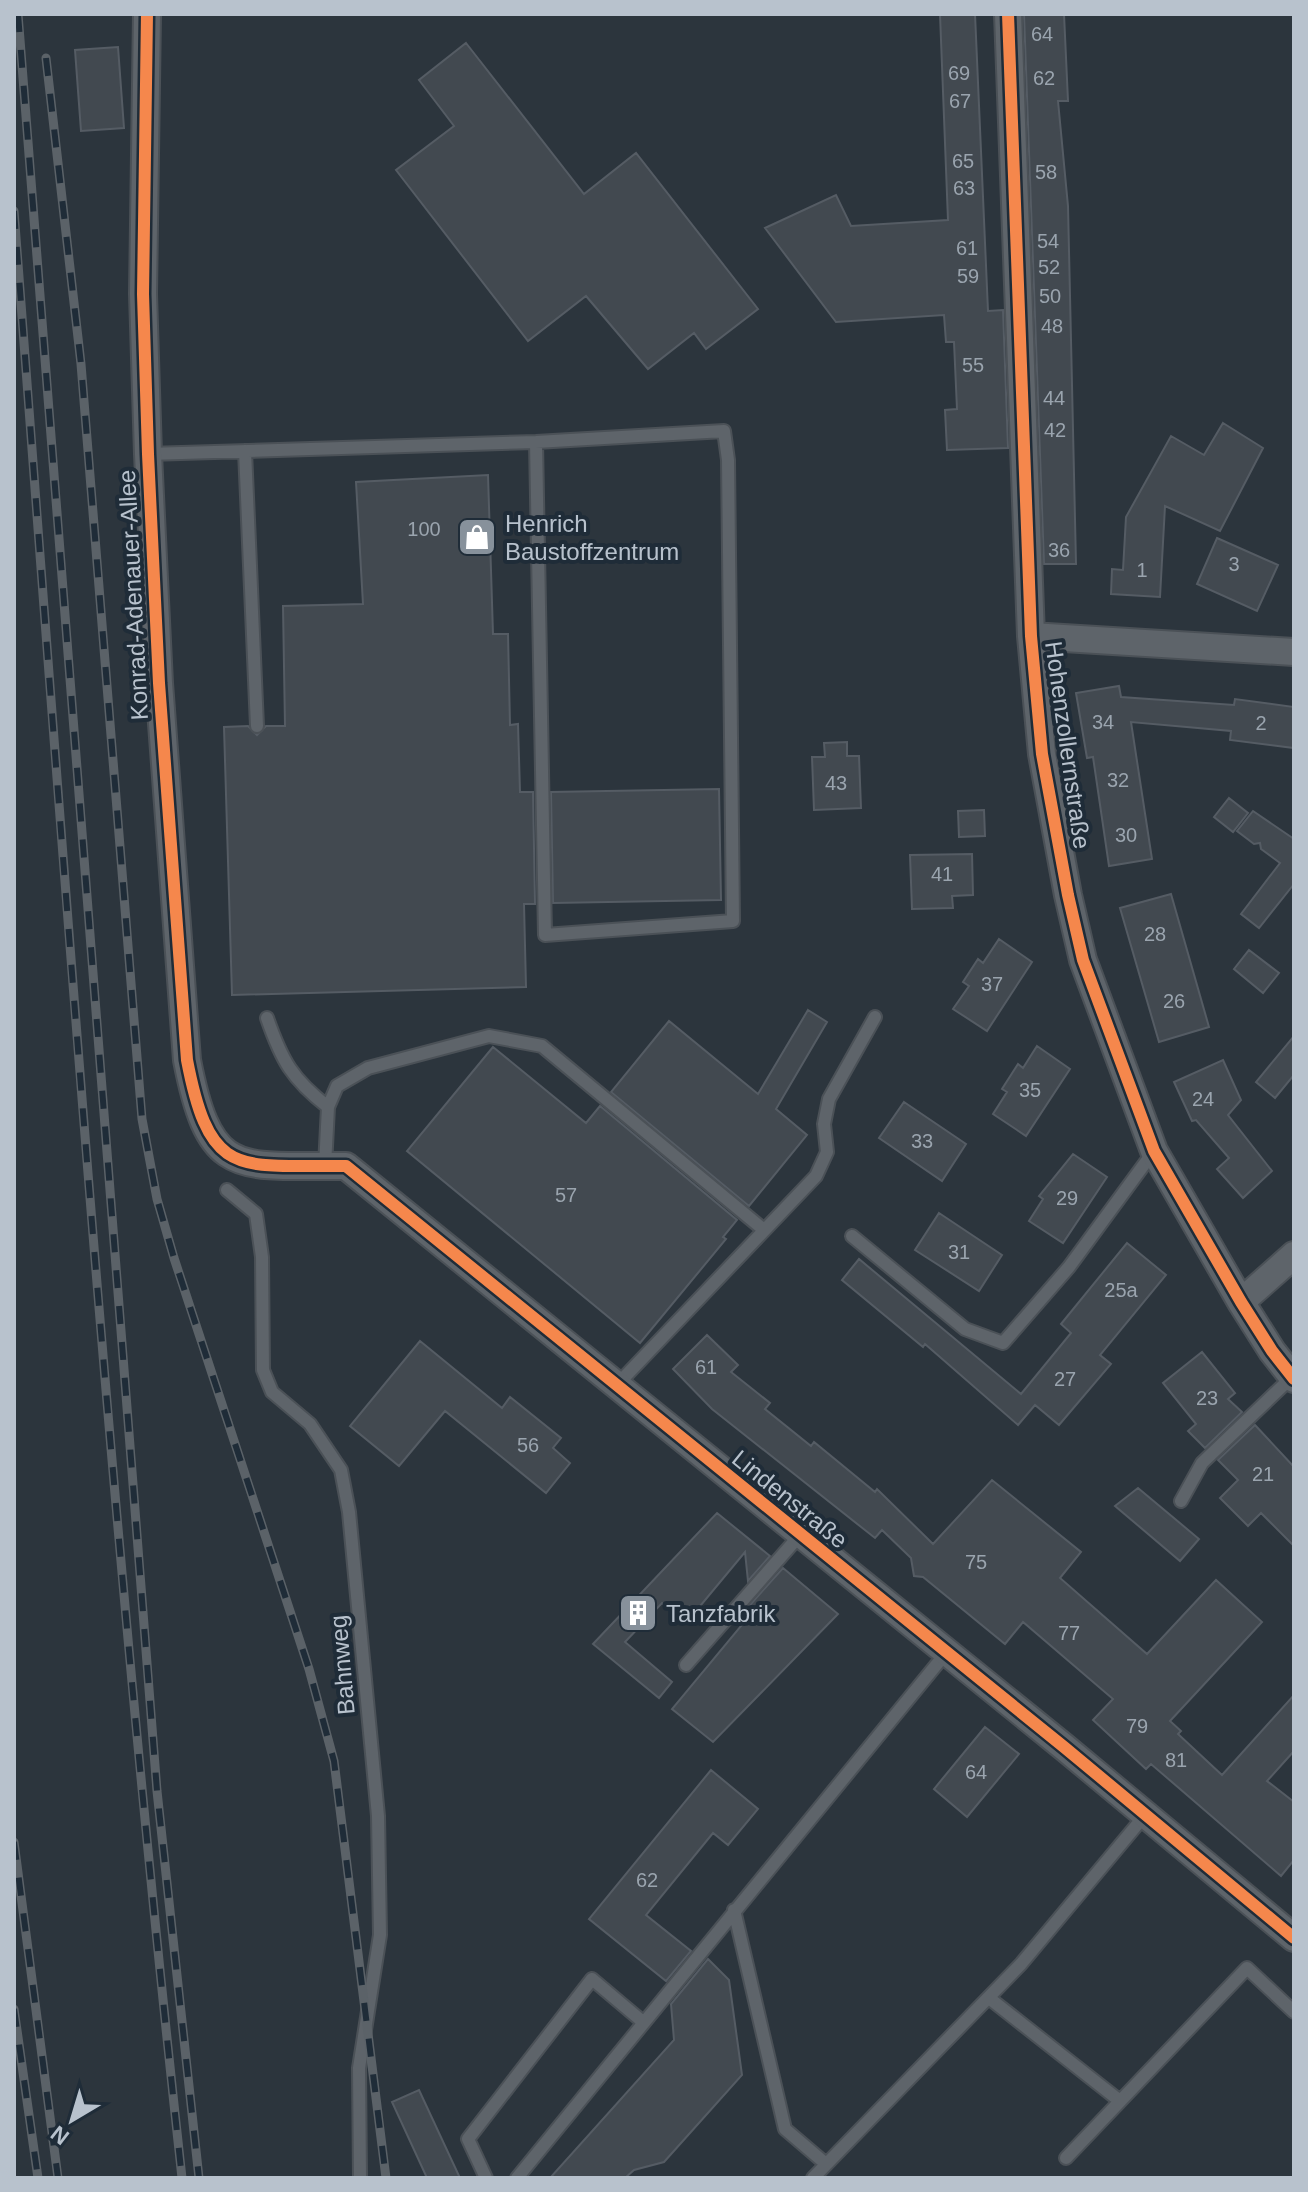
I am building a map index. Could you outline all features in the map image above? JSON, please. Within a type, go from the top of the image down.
[{"type":"street","name":"Konrad-Adenauer-Allee","points":[[147,14],[143,294],[148,454],[159,683],[187,1060],[197,1112],[218,1148],[233,1157]]},
{"type":"street","name":"Hohenzollernstraße","points":[[1008,14],[1031,636],[1042,754],[1083,960],[1154,1151],[1241,1302],[1293,1378]]},
{"type":"street","points":[[1031,636],[1294,652]]},
{"type":"street","name":"Lindenstraße","points":[[233,1157],[254,1165],[346,1166],[1146,1814],[1294,1938]]},
{"type":"street","points":[[1241,1302],[1294,1255]]},
{"type":"lane","points":[[148,454],[536,442],[724,431],[728,460],[733,921],[545,935],[536,442]]},
{"type":"lane","points":[[245,451],[257,726]]},
{"type":"lane","points":[[616,1386],[816,1176],[827,1152],[824,1124],[829,1099],[875,1017]]},
{"type":"lane","points":[[267,1018],[281,1060],[301,1086],[328,1107]]},
{"type":"lane","points":[[325,1166],[328,1107],[337,1086],[368,1068],[489,1036],[542,1046],[764,1230]]},
{"type":"lane","points":[[852,1236],[965,1329],[1003,1343],[1069,1267],[1154,1151]]},
{"type":"lane","name":"Bahnweg","points":[[227,1190],[256,1214],[262,1257],[263,1370],[272,1392],[310,1424],[341,1470],[349,1512],[378,1816],[380,1935],[359,2068],[360,2178]]},
{"type":"lane","points":[[1181,1501],[1202,1463],[1293,1378]]},
{"type":"lane","points":[[686,1665],[800,1535]]},
{"type":"lane","points":[[517,2178],[946,1653]]},
{"type":"lane","points":[[813,2178],[989,1998],[1146,1814]]},
{"type":"lane","points":[[734,1910],[785,2129],[826,2164]]},
{"type":"lane","points":[[1066,2158],[1247,1968],[1294,2012]]},
{"type":"lane","points":[[486,2178],[468,2139],[592,1979],[643,2022]]},
{"type":"lane","points":[[989,1998],[1120,2101]]},
{"type":"building","points":[[940,14],[975,14],[988,311],[1003,310],[1008,448],[947,450],[945,410],[957,409],[954,342],[946,342],[944,315],[836,322],[765,228],[836,195],[851,226],[948,220]]},
{"type":"building","points":[[1024,14],[1064,14],[1068,101],[1058,101],[1068,206],[1076,564],[1044,564]]},
{"type":"building","points":[[466,43],[584,194],[636,153],[758,309],[706,349],[694,333],[648,369],[586,296],[528,341],[396,170],[454,126],[419,80]]},
{"type":"building","points":[[118,47],[124,128],[81,131],[75,50]]},
{"type":"building","points":[[1223,423],[1263,448],[1220,531],[1165,506],[1160,597],[1111,594],[1112,569],[1123,570],[1126,517],[1171,436],[1204,455]]},
{"type":"building","points":[[488,475],[493,634],[508,634],[510,725],[518,724],[520,792],[533,792],[535,904],[524,904],[526,987],[232,995],[224,727],[248,726],[257,735],[266,726],[285,726],[283,606],[363,604],[356,482]]},
{"type":"building","points":[[1217,538],[1278,565],[1257,611],[1197,584]]},
{"type":"building","points":[[1119,686],[1121,697],[1234,705],[1235,699],[1294,707],[1294,748],[1230,740],[1231,731],[1131,722],[1152,859],[1109,866],[1093,757],[1087,758],[1076,693]]},
{"type":"building","points":[[847,742],[847,756],[859,756],[861,808],[814,810],[812,757],[825,757],[824,743]]},
{"type":"building","points":[[719,789],[721,900],[553,903],[551,792]]},
{"type":"building","points":[[1229,798],[1248,813],[1233,832],[1214,817]]},
{"type":"building","points":[[984,810],[985,836],[959,837],[958,811]]},
{"type":"building","points":[[1253,811],[1294,839],[1294,884],[1259,928],[1241,914],[1280,863],[1261,849],[1260,843],[1254,844],[1237,831]]},
{"type":"building","points":[[972,854],[973,895],[952,896],[953,908],[912,909],[910,855]]},
{"type":"building","points":[[1171,894],[1209,1027],[1159,1042],[1120,908]]},
{"type":"building","points":[[999,939],[1032,962],[987,1031],[953,1009],[969,986],[963,982],[978,959],[983,963]]},
{"type":"building","points":[[1249,950],[1279,973],[1263,993],[1234,969]]},
{"type":"building","points":[[808,1010],[827,1022],[776,1109],[807,1135],[749,1206],[611,1092],[669,1021],[758,1094]]},
{"type":"building","points":[[1294,1036],[1294,1075],[1275,1098],[1256,1082]]},
{"type":"building","points":[[1037,1046],[1070,1069],[1026,1136],[993,1114],[1007,1092],[1002,1089],[1018,1064],[1023,1068]]},
{"type":"building","points":[[493,1047],[586,1123],[600,1106],[737,1220],[723,1237],[726,1239],[640,1343],[407,1151]]},
{"type":"building","points":[[1223,1060],[1241,1100],[1228,1115],[1272,1171],[1243,1198],[1217,1169],[1229,1158],[1196,1120],[1192,1121],[1174,1082]]},
{"type":"building","points":[[904,1102],[966,1144],[942,1181],[879,1138]]},
{"type":"building","points":[[1073,1154],[1107,1177],[1063,1243],[1029,1221],[1043,1199],[1039,1196]]},
{"type":"building","points":[[939,1213],[1002,1255],[979,1291],[915,1250]]},
{"type":"building","points":[[1127,1243],[1166,1275],[1100,1355],[1111,1364],[1059,1425],[1035,1405],[1018,1425],[925,1344],[923,1347],[842,1280],[859,1259],[1021,1394],[1071,1333],[1061,1324]]},
{"type":"building","points":[[707,1335],[738,1365],[731,1372],[770,1403],[765,1409],[811,1446],[814,1442],[875,1492],[877,1489],[933,1544],[992,1480],[1081,1552],[1060,1578],[1147,1654],[1216,1580],[1262,1622],[1170,1721],[1181,1731],[1178,1734],[1222,1775],[1294,1695],[1294,1751],[1267,1781],[1294,1802],[1294,1860],[1281,1876],[1151,1764],[1146,1769],[1093,1720],[1113,1699],[1023,1622],[1005,1644],[923,1577],[914,1576],[911,1558],[882,1530],[875,1538],[712,1409],[673,1369]]},
{"type":"building","points":[[420,1341],[502,1408],[510,1397],[561,1438],[553,1448],[570,1463],[546,1493],[445,1411],[399,1466],[350,1426]]},
{"type":"building","points":[[1202,1352],[1235,1393],[1228,1399],[1242,1412],[1205,1448],[1188,1431],[1196,1424],[1163,1383]]},
{"type":"building","points":[[1255,1425],[1294,1467],[1294,1546],[1261,1513],[1248,1526],[1220,1498],[1238,1480],[1218,1460]]},
{"type":"building","points":[[1138,1488],[1199,1539],[1180,1561],[1115,1506]]},
{"type":"building","points":[[717,1513],[770,1556],[748,1581],[745,1552],[686,1623],[662,1603],[625,1642],[672,1682],[659,1698],[593,1644]]},
{"type":"building","points":[[783,1568],[838,1614],[713,1742],[672,1709],[751,1614],[750,1605]]},
{"type":"building","points":[[985,1727],[1019,1754],[967,1817],[934,1789]]},
{"type":"building","points":[[711,1770],[758,1809],[728,1845],[713,1833],[646,1915],[691,1951],[666,1981],[589,1919]]},
{"type":"building","points":[[708,1959],[729,1980],[742,2075],[664,2162],[634,2170],[625,2178],[550,2178],[674,2040],[671,2004]]},
{"type":"building","points":[[419,2090],[460,2178],[427,2178],[392,2102]]},
{"type":"railway","points":[[18,14],[157,1791],[199,2178]]},
{"type":"railway","points":[[46,58],[81,364],[142,1119],[157,1199],[174,1258],[309,1669],[334,1761],[386,2178]]},
{"type":"railway","points":[[14,211],[110,1441],[182,2178]]},
{"type":"railway","points":[[14,1842],[58,2178]]},
{"type":"railway","points":[[14,2009],[38,2178]]},
{"type":"cycle path","points":[[147,14],[143,294],[159,683],[187,1060],[206,1127],[219,1146],[235,1158],[254,1164],[346,1166],[1064,1747],[1294,1938]]},
{"type":"cycle path","points":[[1008,14],[1031,636],[1042,754],[1068,895],[1083,960],[1154,1151],[1241,1302],[1294,1379]]},
{"type":"place","name":"Henrich Baustoffzentrum","points":[[477,537]]},
{"type":"place","name":"Tanzfabrik","points":[[638,1613]]}]
